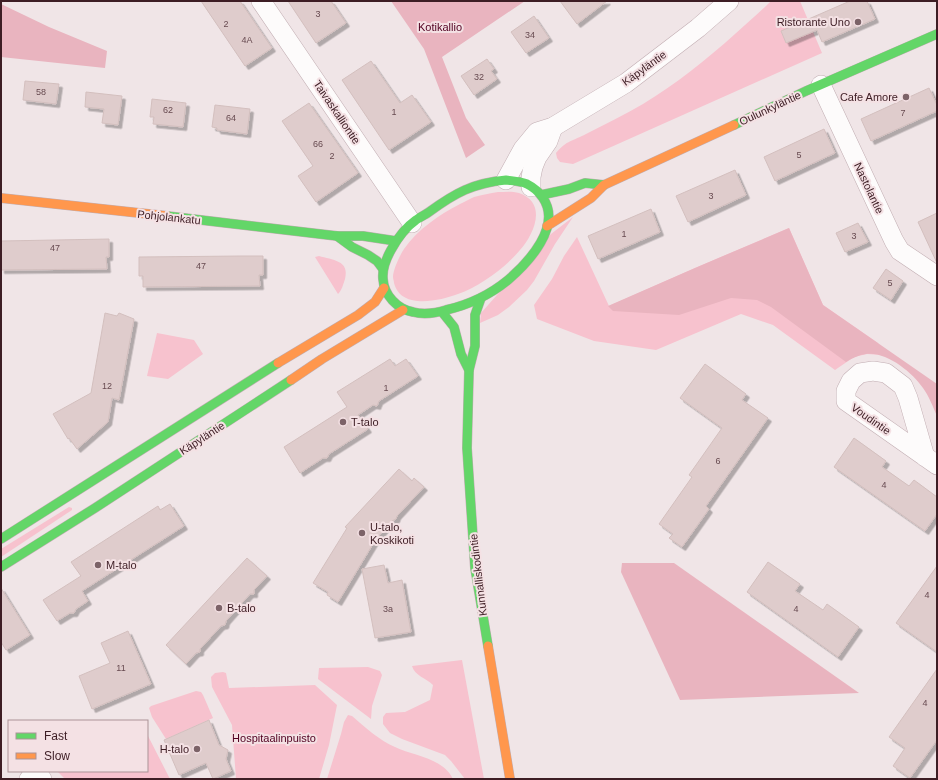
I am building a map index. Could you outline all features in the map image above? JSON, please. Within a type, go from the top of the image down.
[{"type":"main road","name":"Oulunkyläntie","points":[[547,226],[590,198],[604,185],[821,84],[937,34]]},
{"type":"main road","points":[[506,180],[527,184],[536,191],[548,208],[549,217],[547,226],[539,246],[528,260],[505,282],[481,298],[442,312],[411,312],[403,310],[394,303],[384,288],[382,281],[383,269],[389,253],[396,241],[412,223],[439,204],[468,188],[491,181],[506,180]]},
{"type":"main road","name":"Oulunkyläntie","points":[[536,191],[569,189],[585,183],[604,185]]},
{"type":"main road","name":"Pohjolankatu","points":[[1,198],[337,236],[363,236],[396,241]]},
{"type":"main road","name":"Pohjolankatu","points":[[337,236],[352,247],[377,261],[383,269]]},
{"type":"main road","name":"Käpyläntie","points":[[1,539],[261,373],[358,315],[375,302],[384,288]]},
{"type":"main road","name":"Kunnalliskodintie","points":[[481,298],[475,315],[475,346],[469,370],[467,448],[474,568],[510,779]]},
{"type":"main road","name":"Käpyläntie","points":[[1,567],[121,491],[322,359],[403,310]]},
{"type":"main road","name":"Kunnalliskodintie","points":[[442,312],[454,327],[461,354],[469,370]]},
{"type":"street","name":"Taivaskalliontie","points":[[261,1],[412,223]]},
{"type":"street","name":"Käpyläntie","points":[[506,180],[519,156],[537,132],[553,127],[626,83],[698,28],[729,1]]},
{"type":"street","name":"Nastolantie","points":[[821,84],[900,251],[935,272]]},
{"type":"street","points":[[536,191],[531,177],[533,167],[537,157],[548,141],[553,127]]},
{"type":"street","name":"Voudintie","points":[[873,371],[886,373],[903,386],[931,461],[846,401],[846,391],[852,381],[860,373],[873,371]]},
{"type":"street","points":[[29,779],[38,775],[42,779]]},
{"type":"green space","name":"Kotikallio","points":[[391,1],[525,1],[442,57],[466,118],[485,145],[466,158],[424,49]]},
{"type":"green space","points":[[771,1],[800,1],[822,53],[573,164],[560,162],[557,158],[556,153],[567,143],[636,108],[679,80],[724,44]]},
{"type":"green space","points":[[1,4],[49,27],[107,51],[105,68],[1,57]]},
{"type":"green space","points":[[498,192],[519,193],[528,198],[536,211],[536,219],[530,236],[514,257],[500,270],[475,286],[450,297],[431,301],[422,301],[404,297],[398,292],[393,278],[397,263],[402,252],[422,229],[444,213],[474,197]]},
{"type":"green space","points":[[573,217],[527,290],[498,315],[480,323],[481,313],[551,234]]},
{"type":"green space","points":[[789,228],[823,305],[878,343],[882,355],[867,354],[854,357],[835,370],[773,325],[741,314],[656,350],[594,341],[537,319],[534,305],[552,279],[564,256],[577,237],[609,306]]},
{"type":"green space","points":[[789,228],[823,305],[937,384],[937,416],[923,388],[905,369],[898,364],[890,359],[874,354],[861,355],[846,362],[771,307],[757,300],[731,298],[679,315],[613,311],[608,306]]},
{"type":"green space","points":[[319,256],[339,262],[345,268],[345,279],[338,294],[315,257]]},
{"type":"green space","points":[[157,333],[194,340],[203,354],[168,379],[147,376]]},
{"type":"green space","points":[[69,507],[72,508],[72,510],[1,557],[1,549]]},
{"type":"green space","points":[[622,563],[674,563],[859,693],[680,700],[621,572]]},
{"type":"green space","points":[[462,660],[484,779],[465,779],[445,755],[390,733],[383,724],[383,717],[386,713],[405,712],[430,700],[433,685],[418,675],[412,666]]},
{"type":"green space","points":[[368,667],[380,671],[382,675],[372,706],[371,719],[318,679],[319,668]]},
{"type":"green space","name":"Hospitaalinpuisto","points":[[215,673],[226,673],[229,688],[315,685],[337,705],[329,745],[319,779],[236,779],[232,725],[212,687],[211,677]]},
{"type":"green space","points":[[196,691],[201,692],[203,695],[213,718],[166,739],[152,717],[149,708],[151,706]]},
{"type":"green space","points":[[348,715],[352,716],[389,744],[427,758],[442,766],[453,779],[327,779],[344,722]]},
{"type":"green space","points":[[148,736],[170,779],[65,779],[58,772],[148,772]]},
{"type":"building","points":[[201,1],[240,1],[272,48],[245,66]]},
{"type":"building","points":[[288,1],[331,1],[346,23],[316,43]]},
{"type":"building","points":[[560,1],[607,1],[577,24]]},
{"type":"building","points":[[850,1],[867,1],[875,19],[822,42],[817,30],[786,43],[781,31]]},
{"type":"building","points":[[534,16],[549,38],[526,53],[511,32]]},
{"type":"building","points":[[487,59],[494,69],[491,71],[497,79],[474,95],[461,76]]},
{"type":"building","points":[[371,61],[400,103],[412,95],[431,122],[389,150],[342,80]]},
{"type":"building","points":[[25,81],[59,84],[56,104],[23,100]]},
{"type":"building","points":[[929,88],[937,105],[937,111],[871,141],[861,119]]},
{"type":"building","points":[[86,92],[122,96],[118,125],[102,123],[104,109],[85,107]]},
{"type":"building","points":[[152,99],[186,103],[183,127],[153,124],[154,117],[150,117]]},
{"type":"building","points":[[309,103],[358,173],[316,202],[298,176],[313,166],[282,121]]},
{"type":"building","points":[[215,105],[250,109],[247,134],[217,130],[217,128],[212,127]]},
{"type":"building","points":[[824,129],[835,153],[775,181],[764,157]]},
{"type":"building","points":[[735,170],[746,195],[688,222],[676,196]]},
{"type":"building","points":[[651,209],[660,232],[598,259],[588,236]]},
{"type":"building","points":[[937,213],[937,263],[918,222]]},
{"type":"building","points":[[858,223],[868,242],[845,252],[836,233]]},
{"type":"building","points":[[109,239],[109,257],[106,257],[107,269],[1,270],[1,241]]},
{"type":"building","points":[[263,256],[263,275],[259,275],[260,286],[143,287],[143,276],[139,276],[139,257]]},
{"type":"building","points":[[886,269],[903,281],[891,300],[873,288]]},
{"type":"building","points":[[105,313],[117,316],[119,313],[134,319],[119,400],[112,398],[108,422],[77,449],[69,438],[68,439],[53,414],[91,393]]},
{"type":"building","name":"T-talo","points":[[390,359],[395,366],[406,359],[418,376],[379,401],[377,406],[373,405],[358,415],[368,429],[329,454],[327,458],[323,458],[300,473],[284,447],[347,407],[337,392]]},
{"type":"building","points":[[705,364],[746,394],[742,400],[768,418],[706,506],[709,509],[682,547],[669,538],[673,534],[659,524],[692,477],[689,475],[722,428],[680,398]]},
{"type":"building","points":[[854,438],[886,461],[882,467],[909,486],[914,480],[937,497],[937,514],[925,531],[834,467]]},
{"type":"building","name":"U-talo, Koskikoti","points":[[399,469],[412,481],[414,478],[424,487],[376,539],[338,602],[327,595],[328,592],[313,583],[347,528],[345,527]]},
{"type":"building","name":"M-talo","points":[[170,504],[184,526],[82,591],[88,601],[76,609],[74,613],[70,613],[57,621],[43,600],[81,576],[71,562],[158,506],[160,510]]},
{"type":"building","name":"B-talo","points":[[247,558],[267,576],[254,590],[254,594],[250,594],[226,621],[225,625],[221,626],[200,649],[200,652],[196,653],[186,664],[166,645]]},
{"type":"building","points":[[768,562],[800,584],[795,591],[823,610],[827,604],[859,627],[838,657],[747,592]]},
{"type":"building","points":[[384,565],[388,583],[402,580],[411,632],[375,638],[362,569]]},
{"type":"building","points":[[937,566],[937,652],[896,623]]},
{"type":"building","points":[[1,588],[30,635],[6,650],[1,642]]},
{"type":"building","points":[[128,631],[151,684],[92,709],[79,676],[110,663],[101,643]]},
{"type":"building","points":[[937,669],[937,740],[910,778],[893,766],[905,748],[889,737]]},
{"type":"building","name":"H-talo","points":[[209,720],[219,745],[228,750],[226,759],[231,771],[213,779],[206,763],[179,775],[164,740]]},
{"type":"traffic: fast","points":[[734,125],[806,91],[937,34]]},
{"type":"traffic: fast","points":[[506,180],[527,184],[538,192],[543,198],[548,209],[546,232],[533,254],[525,264],[508,280],[494,290],[454,308],[434,313],[417,313],[402,308],[392,300],[384,285],[383,272],[389,253],[405,230],[412,223],[456,194],[474,186],[494,181],[506,180]]},
{"type":"traffic: fast","points":[[541,195],[569,189],[585,183],[604,185]]},
{"type":"traffic: fast","points":[[167,216],[337,236],[363,236],[396,241]]},
{"type":"traffic: fast","points":[[337,236],[352,247],[377,261],[383,269]]},
{"type":"traffic: fast","points":[[481,298],[475,315],[475,346],[469,370],[467,448],[475,568],[488,646]]},
{"type":"traffic: fast","points":[[442,312],[454,327],[461,354],[469,370]]},
{"type":"traffic: fast","points":[[1,539],[278,363]]},
{"type":"traffic: fast","points":[[1,567],[95,508],[291,380]]},
{"type":"traffic: slow","points":[[547,226],[591,198],[604,185],[734,125]]},
{"type":"traffic: slow","points":[[1,198],[167,216]]},
{"type":"traffic: slow","points":[[278,363],[358,315],[375,302],[384,288]]},
{"type":"traffic: slow","points":[[291,380],[322,359],[403,310]]},
{"type":"traffic: slow","points":[[488,646],[510,779]]},
{"type":"place","name":"Ristorante Uno","points":[[858,22]]},
{"type":"place","name":"Cafe Amore","points":[[906,97]]},
{"type":"place","name":"T-talo","points":[[343,422]]},
{"type":"place","name":"U-talo, Koskikoti","points":[[362,533]]},
{"type":"place","name":"M-talo","points":[[98,565]]},
{"type":"place","name":"B-talo","points":[[219,608]]},
{"type":"place","name":"H-talo","points":[[197,749]]}]
